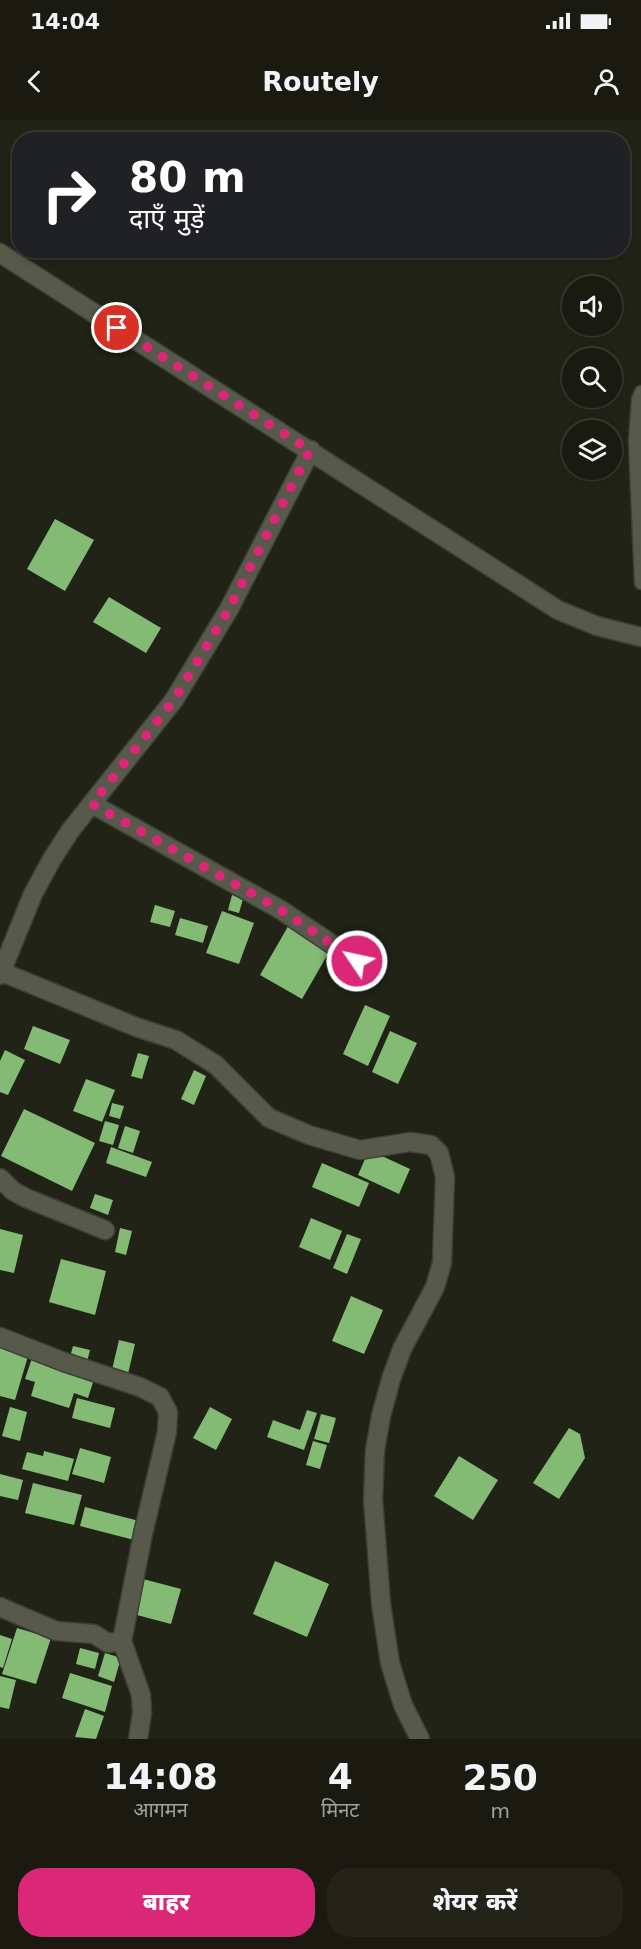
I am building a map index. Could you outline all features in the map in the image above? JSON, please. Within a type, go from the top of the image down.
[{"type":"street","points":[[0,253],[558,610],[597,626],[641,637]]},
{"type":"street","points":[[310,450],[229,609],[174,700],[52,859],[33,894],[1,973],[136,1027],[176,1040],[216,1065],[269,1118],[309,1135],[360,1150],[410,1143],[431,1145],[439,1153],[445,1177],[442,1263],[427,1305],[402,1349],[391,1379],[375,1450],[373,1499],[381,1604],[390,1663],[404,1705],[420,1739]]},
{"type":"street","points":[[92,804],[281,910],[357,961]]},
{"type":"street","points":[[0,1178],[13,1191],[26,1198],[105,1230]]},
{"type":"street","points":[[0,1337],[64,1362],[140,1386],[159,1397],[168,1412],[167,1432],[143,1534],[122,1641],[141,1695],[142,1713],[138,1739]]},
{"type":"street","points":[[0,1607],[56,1631],[94,1634],[108,1643],[122,1641]]},
{"type":"lane","points":[[641,392],[638,399],[635,441],[641,583]]},
{"type":"building","points":[[55,519],[94,540],[65,591],[27,569]]},
{"type":"building","points":[[109,597],[161,628],[146,653],[93,622]]},
{"type":"building","points":[[232,895],[243,899],[239,913],[228,910]]},
{"type":"building","points":[[155,905],[175,911],[170,927],[150,922]]},
{"type":"building","points":[[222,911],[254,923],[239,964],[206,953]]},
{"type":"building","points":[[180,918],[208,926],[203,943],[175,935]]},
{"type":"building","points":[[290,923],[332,947],[302,999],[260,975]]},
{"type":"building","points":[[365,1005],[390,1016],[368,1066],[343,1054]]},
{"type":"building","points":[[33,1026],[70,1040],[60,1064],[24,1049]]},
{"type":"building","points":[[390,1031],[417,1043],[398,1084],[372,1072]]},
{"type":"building","points":[[5,1050],[25,1060],[8,1095],[0,1092],[0,1061]]},
{"type":"building","points":[[138,1053],[149,1056],[142,1079],[131,1076]]},
{"type":"building","points":[[194,1070],[206,1076],[194,1105],[181,1099]]},
{"type":"building","points":[[86,1079],[115,1090],[102,1122],[73,1111]]},
{"type":"building","points":[[112,1103],[124,1106],[120,1119],[109,1116]]},
{"type":"building","points":[[24,1109],[95,1143],[72,1191],[1,1156]]},
{"type":"building","points":[[105,1121],[119,1125],[113,1145],[99,1141]]},
{"type":"building","points":[[125,1126],[140,1131],[133,1153],[118,1148]]},
{"type":"building","points":[[111,1147],[152,1162],[146,1177],[106,1163]]},
{"type":"building","points":[[369,1150],[410,1169],[399,1194],[358,1175]]},
{"type":"building","points":[[322,1163],[369,1183],[359,1207],[312,1187]]},
{"type":"building","points":[[95,1194],[113,1200],[108,1215],[90,1208]]},
{"type":"building","points":[[311,1218],[342,1231],[330,1260],[299,1247]]},
{"type":"building","points":[[120,1228],[132,1231],[126,1255],[115,1252]]},
{"type":"building","points":[[0,1229],[23,1235],[14,1273],[0,1270]]},
{"type":"building","points":[[347,1234],[361,1239],[347,1274],[333,1268]]},
{"type":"building","points":[[61,1259],[106,1271],[95,1315],[49,1302]]},
{"type":"building","points":[[351,1296],[383,1310],[364,1354],[332,1341]]},
{"type":"building","points":[[119,1340],[135,1344],[127,1378],[111,1374]]},
{"type":"building","points":[[0,1344],[29,1353],[15,1400],[0,1396]]},
{"type":"building","points":[[73,1346],[90,1350],[86,1366],[69,1361]]},
{"type":"building","points":[[33,1355],[95,1376],[88,1398],[74,1393],[69,1408],[31,1396],[35,1382],[25,1379]]},
{"type":"building","points":[[77,1398],[115,1408],[110,1428],[72,1418]]},
{"type":"building","points":[[10,1407],[27,1412],[20,1441],[2,1436]]},
{"type":"building","points":[[210,1407],[232,1419],[216,1450],[193,1438]]},
{"type":"building","points":[[307,1410],[317,1413],[304,1450],[267,1437],[273,1420],[300,1430]]},
{"type":"building","points":[[321,1414],[336,1418],[329,1443],[314,1439]]},
{"type":"building","points":[[569,1428],[580,1434],[585,1458],[559,1499],[533,1483]]},
{"type":"building","points":[[313,1441],[327,1445],[320,1469],[306,1465]]},
{"type":"building","points":[[80,1448],[111,1457],[104,1483],[72,1474]]},
{"type":"building","points":[[44,1451],[74,1459],[68,1481],[22,1469],[27,1452],[43,1456]]},
{"type":"building","points":[[459,1456],[498,1480],[473,1520],[434,1496]]},
{"type":"building","points":[[0,1474],[23,1480],[18,1500],[0,1496]]},
{"type":"building","points":[[33,1483],[82,1495],[74,1525],[25,1513]]},
{"type":"building","points":[[85,1507],[143,1522],[138,1541],[80,1526]]},
{"type":"building","points":[[275,1561],[329,1584],[307,1637],[253,1614]]},
{"type":"building","points":[[143,1579],[181,1589],[171,1624],[133,1614]]},
{"type":"building","points":[[17,1628],[51,1638],[36,1684],[2,1674]]},
{"type":"building","points":[[0,1635],[12,1639],[3,1668],[0,1667]]},
{"type":"building","points":[[80,1648],[99,1653],[95,1669],[76,1664]]},
{"type":"building","points":[[105,1653],[121,1658],[114,1682],[98,1676]]},
{"type":"building","points":[[70,1673],[112,1686],[105,1712],[62,1698]]},
{"type":"building","points":[[0,1676],[16,1680],[9,1709],[0,1707]]},
{"type":"building","points":[[85,1709],[104,1716],[96,1739],[75,1737]]},
{"type":"route","points":[[117,328],[310,450],[229,609],[174,700],[92,804],[281,910],[357,961]]}]
